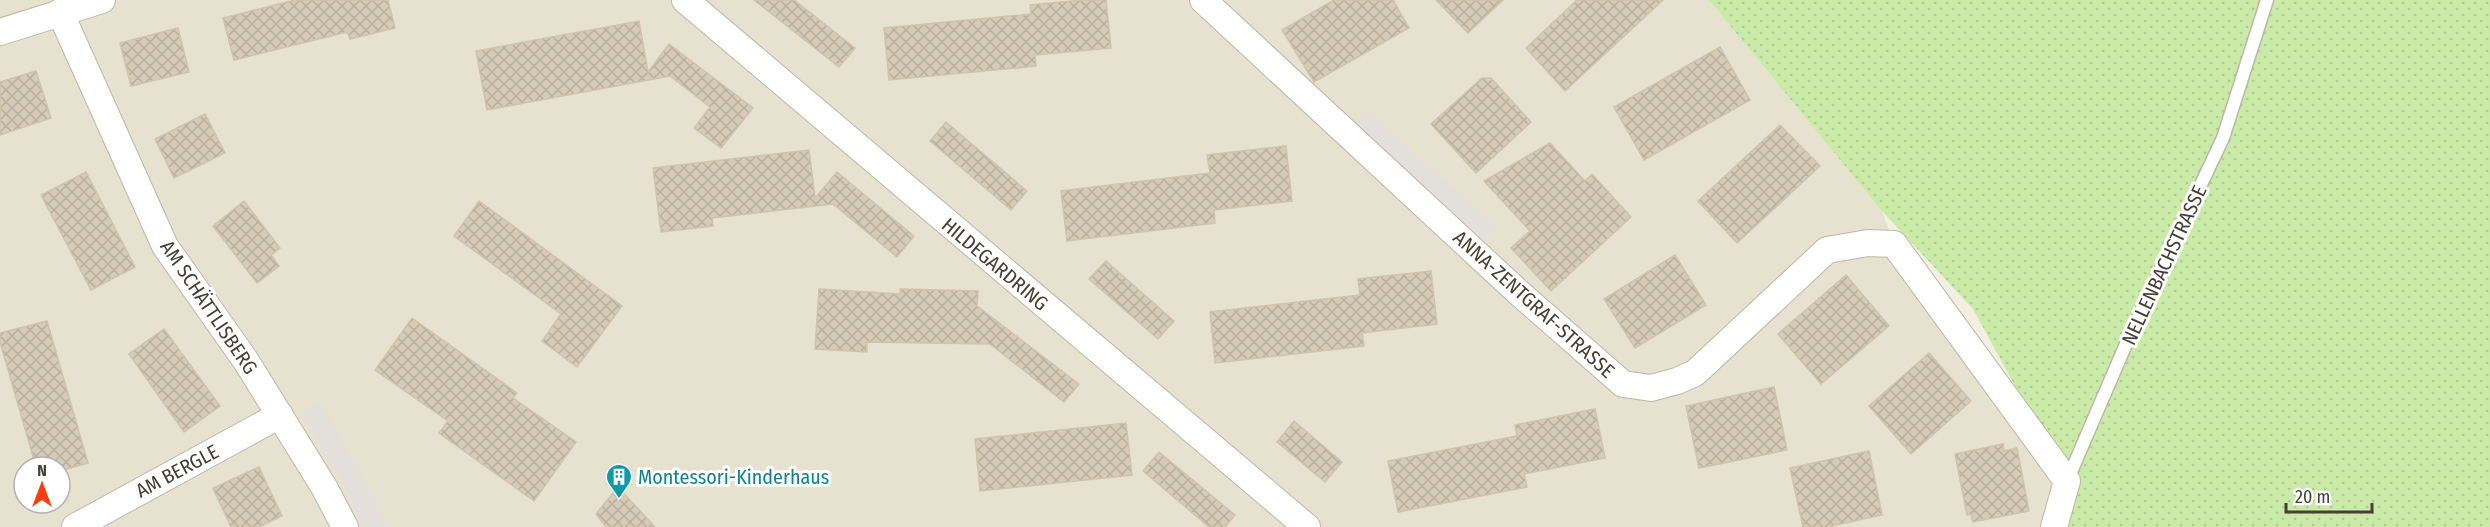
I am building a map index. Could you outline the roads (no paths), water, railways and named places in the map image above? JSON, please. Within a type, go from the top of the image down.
[{"type":"street","points":[[0,32],[102,0]]},
{"type":"street","name":"HILDEGARDRING","points":[[685,0],[1307,527]]},
{"type":"street","name":"ANNA-ZENTGRAF-STRASSE","points":[[1203,0],[1518,292],[1623,384],[1651,388],[1695,373],[1827,250],[1868,243],[1894,244],[2067,481]]},
{"type":"street","name":"AM SCHÄTTLISBERG","points":[[60,12],[165,246],[246,361],[324,486],[345,527]]},
{"type":"street","name":"AM BERGLE","points":[[75,527],[280,416]]},
{"type":"street","name":"NELLENBACHSTRASSE","points":[[2054,527],[2067,481]]},
{"type":"lane","name":"NELLENBACHSTRASSE","points":[[2067,481],[2133,328],[2223,138],[2267,0]]},
{"type":"place","name":"Montessori-Kinderhaus","points":[[619,500]]}]
